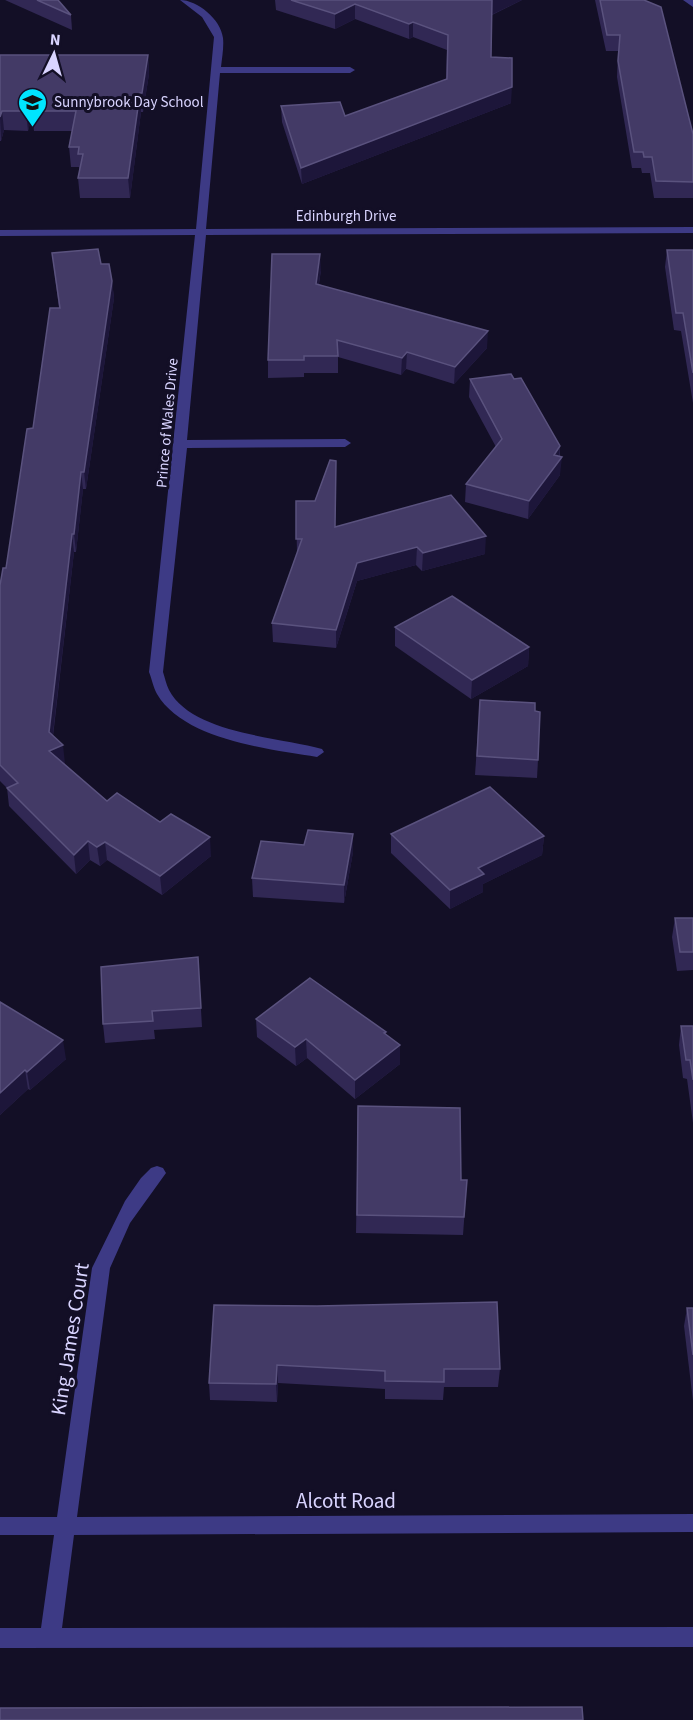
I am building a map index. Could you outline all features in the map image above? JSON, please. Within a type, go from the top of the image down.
[{"type":"street","name":"Prince of Wales Drive","points":[[184,0],[212,22],[219,37],[199,232],[182,444],[156,672],[158,683],[167,701],[185,717],[215,729],[259,741],[317,752]]},
{"type":"street","points":[[687,0],[693,4]]},
{"type":"street","points":[[216,70],[350,70]]},
{"type":"street","name":"Edinburgh Drive","points":[[0,232],[693,230]]},
{"type":"street","points":[[182,444],[345,443]]},
{"type":"street","name":"King James Court","points":[[50,1638],[101,1268],[118,1225],[147,1182],[157,1173]]},
{"type":"street","name":"Alcott Road","points":[[0,1526],[693,1523]]},
{"type":"street","points":[[0,1638],[693,1636]]},
{"type":"building","points":[[37,0],[58,0],[71,15]]},
{"type":"building","points":[[291,0],[492,0],[491,57],[512,58],[512,87],[301,168],[281,106],[340,102],[345,116],[447,79],[448,35],[413,22],[409,24],[355,4],[335,14]]},
{"type":"building","points":[[600,0],[644,0],[661,7],[693,134],[693,182],[656,181],[652,157],[644,157],[643,152],[634,152],[618,61],[620,35],[607,35]]},
{"type":"building","points":[[0,55],[148,55],[128,178],[78,178],[83,154],[78,154],[79,147],[69,147],[76,111],[32,111],[30,96],[26,111],[2,111],[0,117]]},
{"type":"building","points":[[98,249],[101,264],[109,264],[112,281],[84,472],[81,472],[74,534],[72,534],[49,732],[63,745],[49,751],[107,801],[117,793],[160,822],[171,814],[210,837],[160,876],[105,842],[97,847],[88,841],[74,855],[7,788],[18,783],[0,765],[0,585],[3,568],[6,568],[27,429],[33,428],[50,308],[60,308],[52,253]]},
{"type":"building","points":[[667,250],[693,250],[693,373],[683,313],[676,313]]},
{"type":"building","points":[[272,254],[320,254],[316,284],[488,331],[455,367],[407,352],[402,358],[337,340],[338,356],[304,356],[304,360],[268,360]]},
{"type":"building","points":[[511,374],[514,379],[521,378],[560,446],[554,455],[562,457],[529,501],[466,484],[502,439],[470,379]]},
{"type":"building","points":[[330,460],[336,461],[335,527],[451,495],[486,536],[423,553],[417,547],[357,563],[336,630],[272,623],[302,539],[296,539],[296,501],[315,501]]},
{"type":"building","points":[[452,596],[529,647],[472,680],[395,627]]},
{"type":"building","points":[[480,700],[535,703],[535,711],[540,712],[538,760],[477,756]]},
{"type":"building","points":[[490,787],[544,836],[478,868],[484,874],[450,890],[391,834]]},
{"type":"building","points":[[308,830],[353,834],[344,885],[252,878],[261,841],[304,845]]},
{"type":"building","points":[[675,918],[693,918],[693,952],[680,952]]},
{"type":"building","points":[[198,957],[201,1008],[152,1011],[153,1021],[103,1024],[101,967]]},
{"type":"building","points":[[310,978],[386,1032],[384,1033],[400,1045],[355,1080],[306,1039],[295,1047],[256,1019]]},
{"type":"building","points":[[0,1002],[63,1040],[0,1093]]},
{"type":"building","points":[[681,1026],[693,1026],[693,1080],[690,1060],[686,1060]]},
{"type":"building","points":[[358,1106],[460,1108],[461,1180],[467,1180],[464,1217],[357,1215]]},
{"type":"building","points":[[497,1302],[500,1369],[444,1369],[444,1382],[385,1381],[385,1371],[277,1365],[276,1384],[209,1383],[214,1305],[317,1306]]},
{"type":"building","points":[[687,1308],[693,1308],[693,1355]]},
{"type":"building","points":[[582,1707],[583,1720],[0,1720],[0,1708]]},
{"type":"place","name":"Sunnybrook Day School","points":[[33,128]]}]
